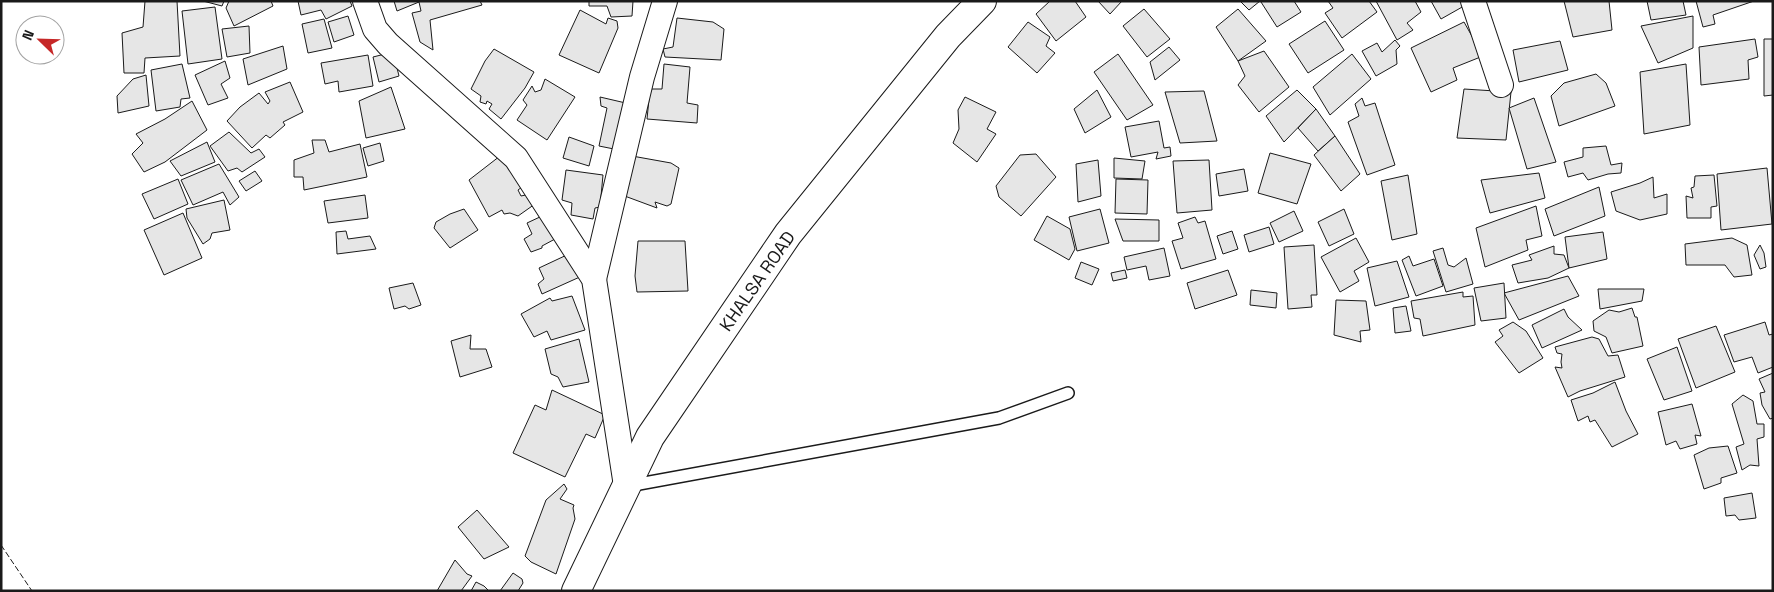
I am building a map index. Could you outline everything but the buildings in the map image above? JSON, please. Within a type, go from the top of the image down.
[{"type":"main road","name":"KHALSA ROAD","points":[[576,591],[650,438],[788,234],[948,36],[982,1]]},
{"type":"street","points":[[366,1],[375,29],[388,44],[516,158],[594,279]]},
{"type":"street","points":[[626,486],[594,279],[642,77],[666,1]]},
{"type":"street","points":[[1473,1],[1501,85]]},
{"type":"lane","points":[[626,486],[999,418],[1068,393]]},
{"type":"fence","points":[[1,545],[32,591]]}]
